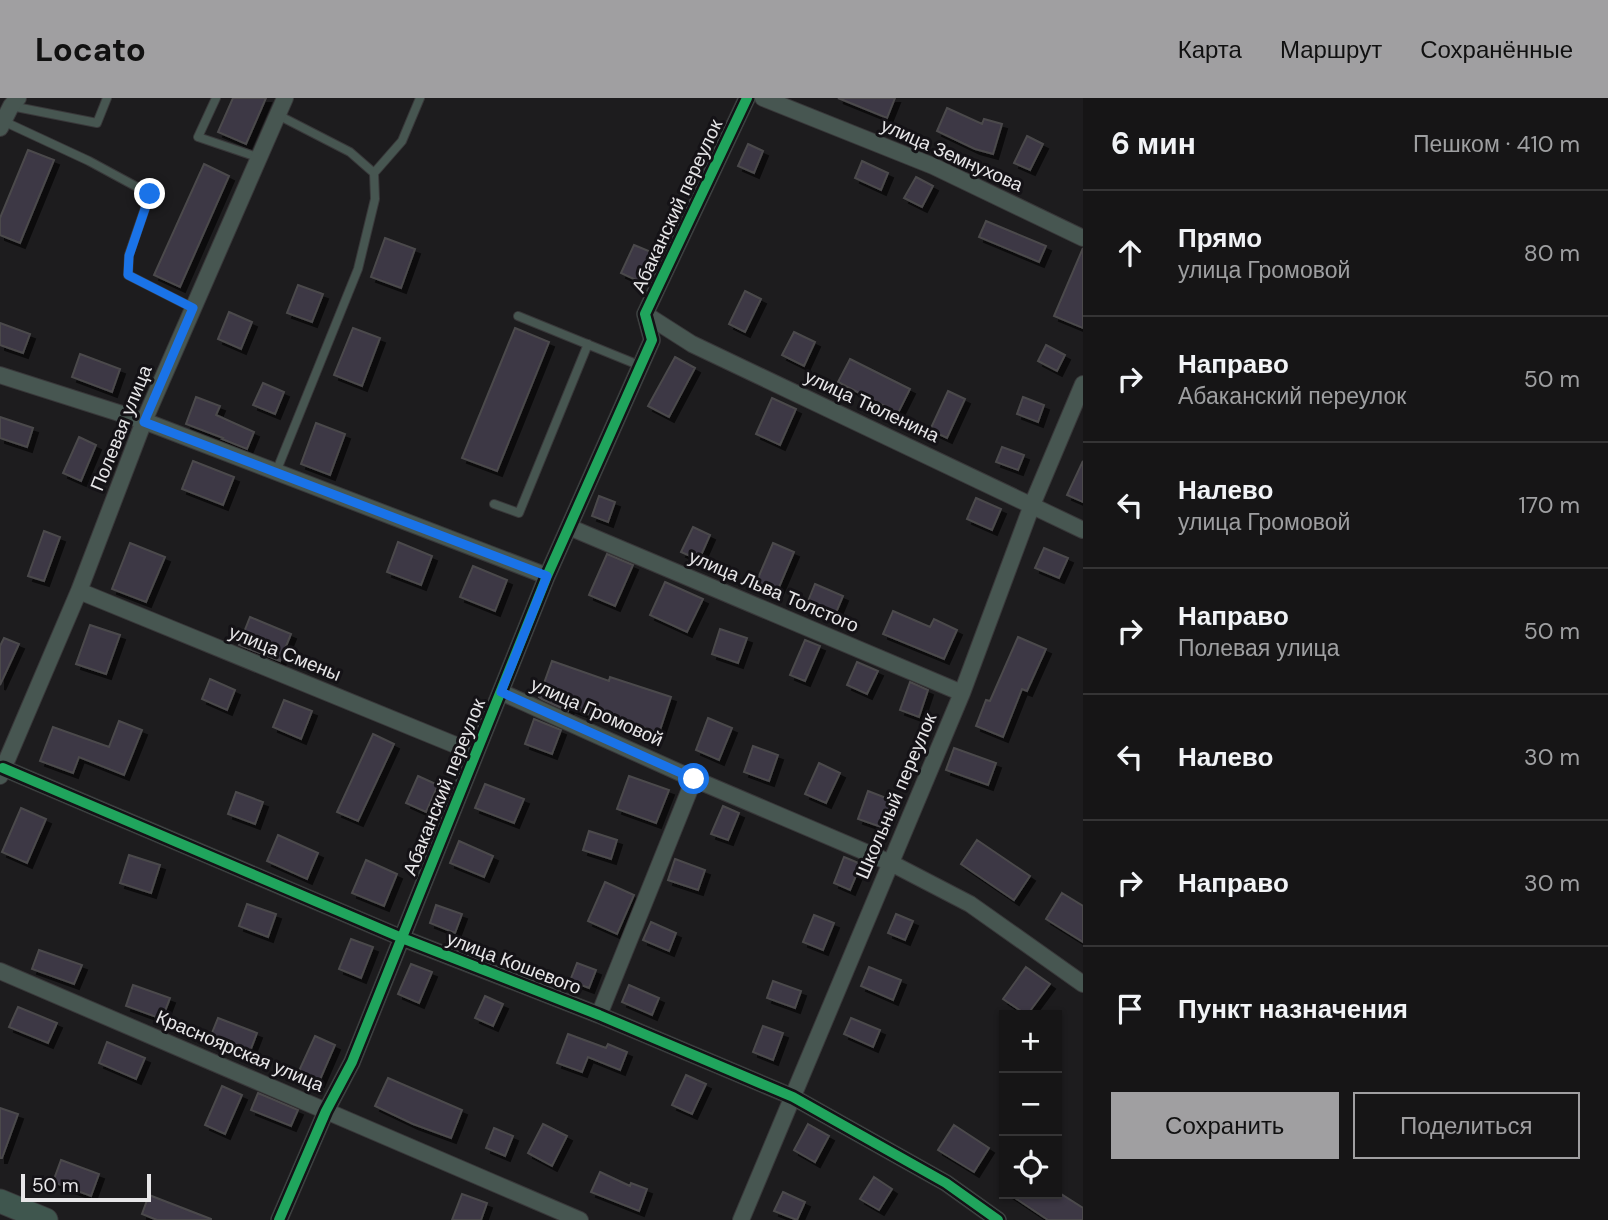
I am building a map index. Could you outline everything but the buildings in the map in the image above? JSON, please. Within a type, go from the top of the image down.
[{"type":"street","name":"Полевая улица","points":[[2,772],[79,591],[144,422],[285,98]]},
{"type":"street","name":"Абаканский переулок","points":[[279,1220],[326,1111],[352,1062],[547,576],[652,340],[645,314],[747,98]]},
{"type":"street","name":"улица Земнухова","points":[[763,98],[933,166],[1083,238]]},
{"type":"street","name":"улица Тюленина","points":[[645,314],[692,344],[1083,530]]},
{"type":"street","points":[[0,375],[144,422],[547,576]]},
{"type":"street","name":"Школьный переулок","points":[[741,1220],[962,693],[1031,505],[1083,384]]},
{"type":"street","name":"улица Льва Толстого","points":[[569,527],[962,693]]},
{"type":"street","name":"улица Смены","points":[[79,591],[475,753]]},
{"type":"street","name":"улица Громовой","points":[[501,692],[694,779],[891,863],[970,904],[1083,984]]},
{"type":"street","name":"улица Кошевого","points":[[2,772],[402,938],[599,1015],[793,1097],[946,1183],[998,1220]]},
{"type":"street","points":[[599,1015],[694,779]]},
{"type":"street","name":"Красноярская улица","points":[[0,971],[580,1220]]},
{"type":"street","points":[[0,1201],[46,1220]]},
{"type":"lane","points":[[8,113],[97,123],[107,98]]},
{"type":"lane","points":[[216,98],[198,137],[260,158]]},
{"type":"lane","points":[[276,472],[358,269],[375,199],[374,173],[402,141],[420,98]]},
{"type":"lane","points":[[8,113],[150,194],[129,256],[128,275],[193,308]]},
{"type":"lane","points":[[278,114],[350,152],[374,173]]},
{"type":"lane","points":[[518,316],[641,366]]},
{"type":"lane","points":[[494,504],[519,513],[588,344]]},
{"type":"cycle path","points":[[279,1220],[326,1111],[352,1062],[547,576],[652,340],[645,314],[747,98]]},
{"type":"cycle path","points":[[3,768],[402,938],[599,1015],[793,1097],[946,1183],[998,1220]]},
{"type":"route","points":[[150,194],[129,256],[128,275],[193,308],[144,422],[547,576],[501,692],[694,779]]}]
